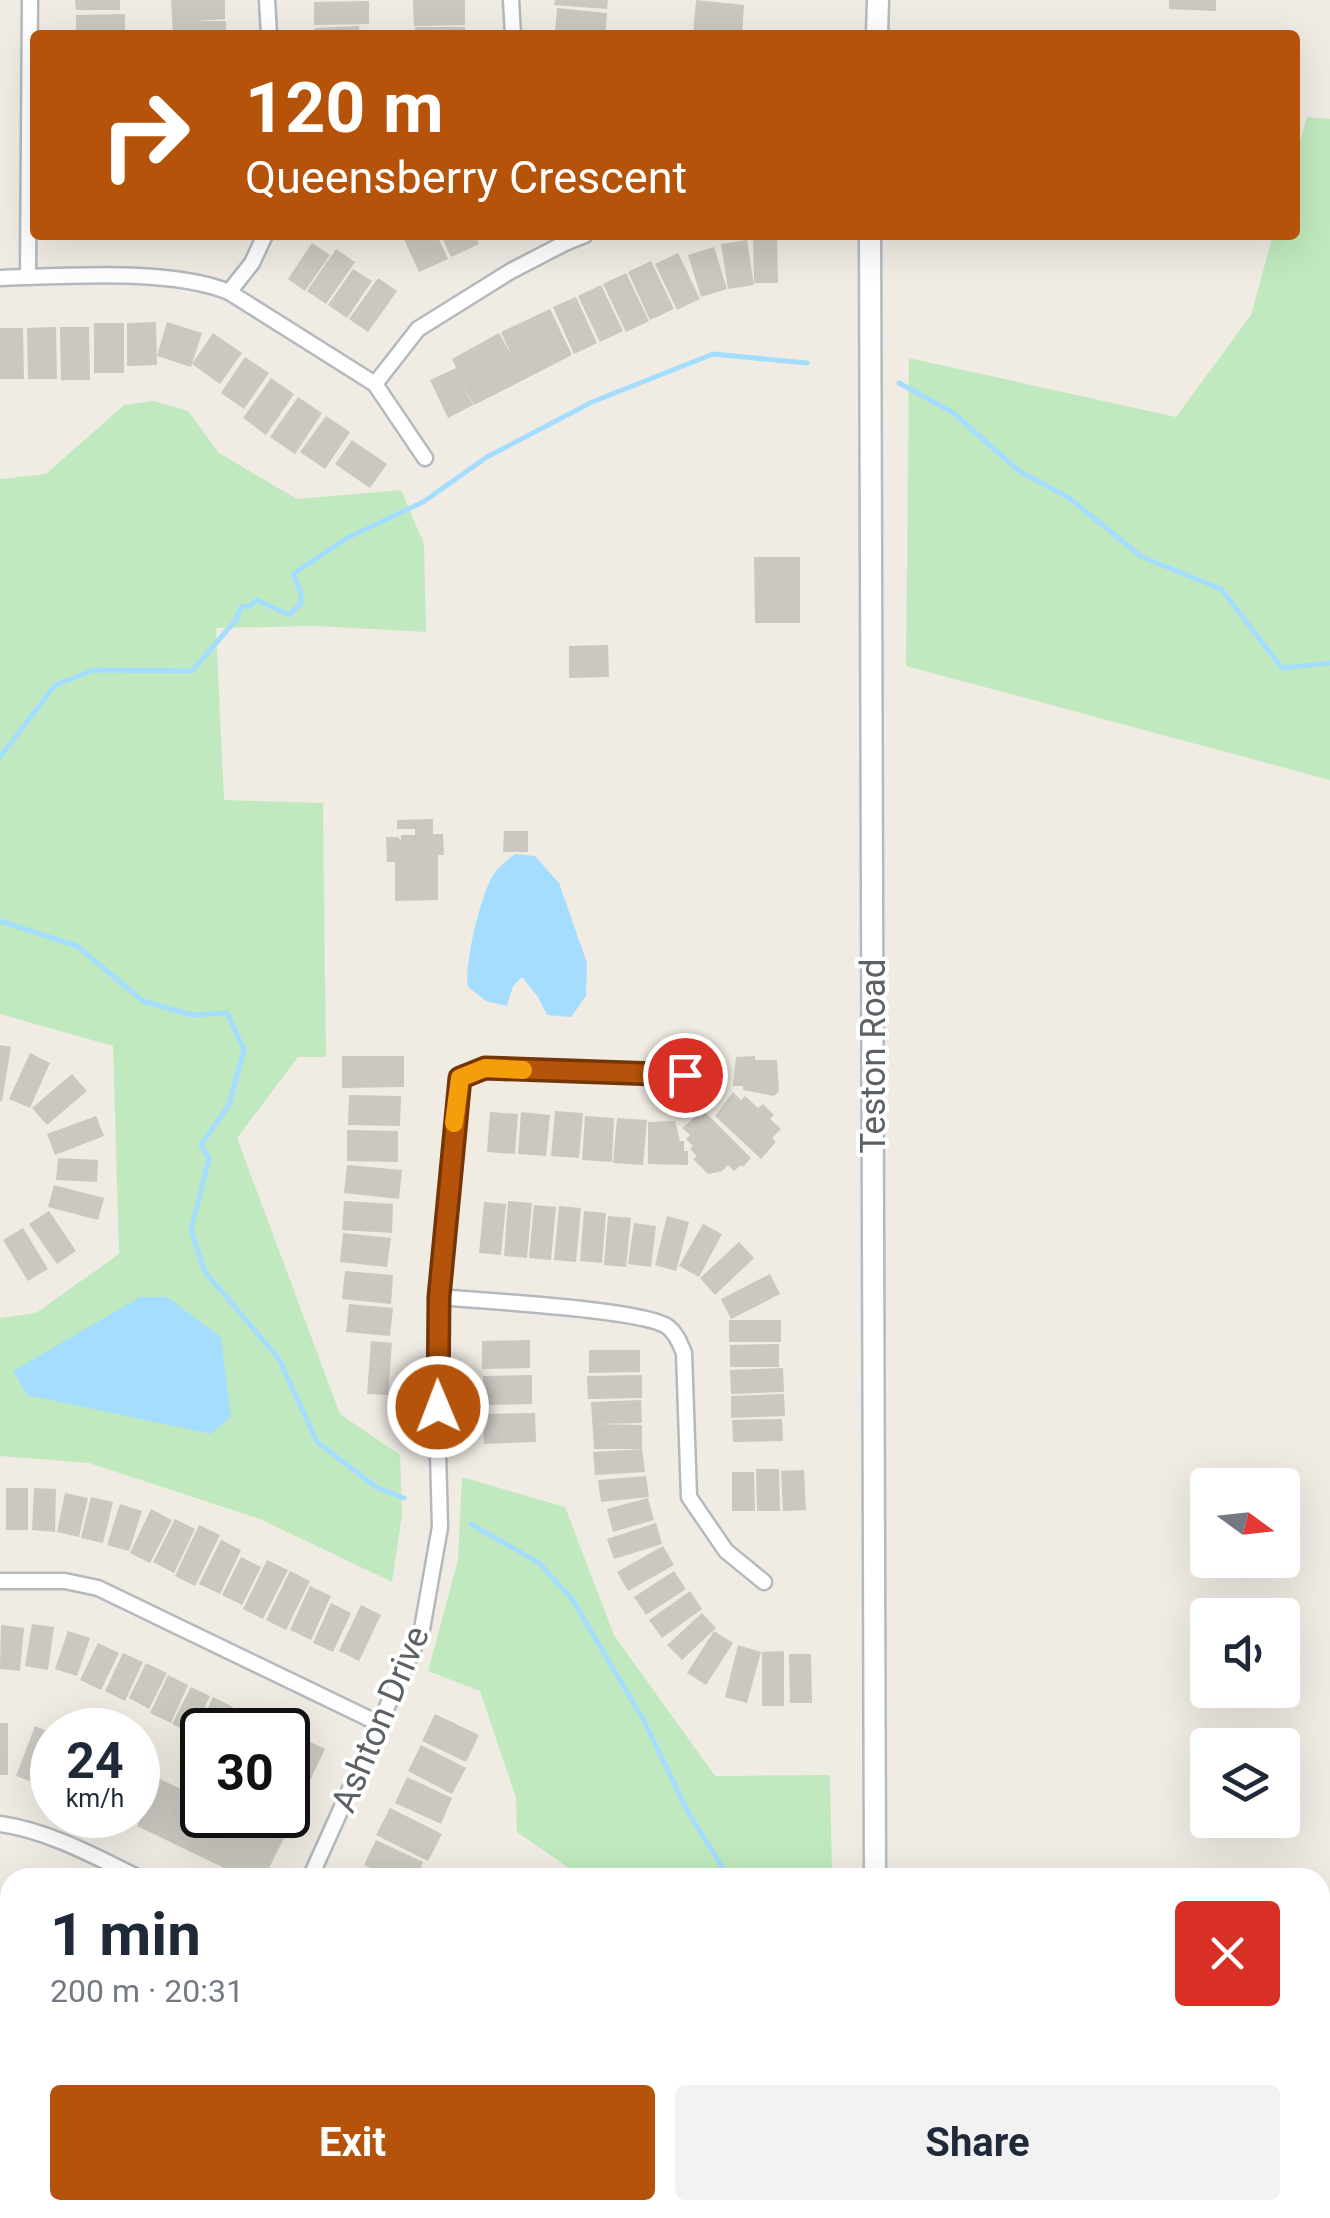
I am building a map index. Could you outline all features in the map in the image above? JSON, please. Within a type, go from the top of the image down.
[{"type":"main road","points":[[877,30],[878,0]]},
{"type":"main road","name":"Teston Road","points":[[870,240],[875,1868]]},
{"type":"street","points":[[28,277],[30,0]]},
{"type":"street","points":[[267,0],[269,30]]},
{"type":"street","points":[[510,0],[512,30]]},
{"type":"street","points":[[229,292],[252,264],[264,240]]},
{"type":"street","points":[[375,384],[418,329],[561,240]]},
{"type":"street","points":[[0,278],[206,282],[229,292],[375,384],[425,458]]},
{"type":"street","name":"Ashton Drive","points":[[315,1868],[422,1629],[440,1527],[436,1378],[439,1297],[460,1078],[485,1068],[685,1075]]},
{"type":"street","points":[[439,1297],[634,1316],[666,1325],[684,1353],[689,1497],[726,1551],[764,1582]]},
{"type":"street","points":[[0,1582],[64,1581],[98,1588],[380,1724]]},
{"type":"street","points":[[0,1824],[60,1841],[118,1868]]},
{"type":"green space","points":[[1307,117],[1330,119],[1330,780],[906,666],[909,358],[1176,417],[1251,315],[1272,240],[1300,240],[1300,142]]},
{"type":"green space","points":[[153,401],[188,411],[219,453],[297,499],[401,490],[424,544],[426,632],[317,626],[216,628],[224,800],[323,803],[326,1057],[298,1057],[237,1138],[340,1414],[400,1455],[402,1515],[392,1582],[260,1519],[89,1463],[0,1456],[0,1318],[36,1313],[119,1254],[113,1046],[0,1014],[0,479],[46,474],[124,405]]},
{"type":"green space","points":[[462,1477],[565,1507],[614,1635],[715,1776],[830,1775],[832,1868],[569,1868],[517,1832],[516,1798],[480,1691],[428,1671],[458,1560]]},
{"type":"water","points":[[515,854],[535,856],[559,883],[587,963],[586,996],[571,1017],[547,1015],[522,977],[513,986],[507,1006],[486,1001],[468,987],[471,948],[487,887],[494,874]]},
{"type":"water","points":[[140,1297],[167,1297],[221,1337],[231,1417],[211,1434],[27,1395],[13,1371]]},
{"type":"building","points":[[75,0],[120,0],[120,10],[76,10]]},
{"type":"building","points":[[171,0],[225,0],[225,19],[196,21],[226,21],[226,30],[173,30]]},
{"type":"building","points":[[413,0],[465,0],[465,25],[414,26]]},
{"type":"building","points":[[555,0],[608,0],[607,9],[554,5]]},
{"type":"building","points":[[696,0],[744,5],[742,30],[693,30]]},
{"type":"building","points":[[1169,0],[1216,0],[1216,11],[1169,9]]},
{"type":"building","points":[[369,1],[369,24],[314,25],[314,2]]},
{"type":"building","points":[[557,8],[607,13],[605,30],[555,30]]},
{"type":"building","points":[[125,14],[125,30],[76,30],[76,15]]},
{"type":"building","points":[[359,26],[359,30],[315,30]]},
{"type":"building","points":[[415,27],[465,27],[465,30]]},
{"type":"building","points":[[404,240],[439,240],[448,259],[419,272]]},
{"type":"building","points":[[443,240],[477,240],[479,244],[451,257]]},
{"type":"building","points":[[747,240],[754,285],[728,289],[721,244]]},
{"type":"building","points":[[753,240],[777,240],[778,283],[754,283]]},
{"type":"building","points":[[312,243],[330,255],[305,291],[288,279]]},
{"type":"building","points":[[714,247],[727,289],[701,297],[688,255]]},
{"type":"building","points":[[336,249],[355,262],[326,304],[307,291]]},
{"type":"building","points":[[678,253],[700,299],[677,310],[655,264]]},
{"type":"building","points":[[651,261],[674,309],[650,320],[628,272]]},
{"type":"building","points":[[353,269],[372,281],[347,318],[328,305]]},
{"type":"building","points":[[626,273],[649,321],[626,332],[603,284]]},
{"type":"building","points":[[378,278],[397,291],[368,332],[349,319]]},
{"type":"building","points":[[601,285],[623,331],[600,342],[578,296]]},
{"type":"building","points":[[576,297],[597,343],[574,354],[553,307]]},
{"type":"building","points":[[550,309],[572,355],[474,405],[462,384],[473,405],[448,418],[430,380],[456,368],[452,359],[499,333],[512,356],[501,332]]},
{"type":"building","points":[[156,322],[157,365],[127,366],[127,323]]},
{"type":"building","points":[[167,322],[202,333],[191,367],[157,356]]},
{"type":"building","points":[[94,323],[124,323],[124,373],[94,373]]},
{"type":"building","points":[[56,327],[57,379],[28,379],[27,328]]},
{"type":"building","points":[[60,327],[89,327],[90,380],[61,380]]},
{"type":"building","points":[[0,328],[23,328],[24,379],[0,379]]},
{"type":"building","points":[[213,333],[242,353],[220,384],[192,364]]},
{"type":"building","points":[[245,357],[269,373],[244,409],[221,393]]},
{"type":"building","points":[[271,378],[294,394],[266,435],[243,418]]},
{"type":"building","points":[[298,397],[322,413],[295,454],[270,437]]},
{"type":"building","points":[[326,416],[350,432],[325,469],[300,452]]},
{"type":"building","points":[[352,440],[387,464],[370,488],[335,464]]},
{"type":"building","points":[[754,557],[800,557],[800,623],[755,623]]},
{"type":"building","points":[[608,645],[609,677],[569,678],[569,646]]},
{"type":"building","points":[[433,819],[433,834],[443,834],[444,855],[438,855],[438,900],[395,901],[395,862],[387,862],[386,837],[398,837],[401,841],[401,835],[415,835],[415,829],[397,829],[397,820]]},
{"type":"building","points":[[504,831],[528,831],[528,852],[503,852]]},
{"type":"building","points":[[0,1045],[11,1047],[2,1101],[0,1101]]},
{"type":"building","points":[[30,1053],[50,1063],[30,1108],[9,1099]]},
{"type":"building","points":[[342,1056],[404,1056],[404,1087],[342,1088]]},
{"type":"building","points":[[755,1056],[755,1060],[777,1060],[779,1091],[774,1096],[733,1086],[736,1057]]},
{"type":"building","points":[[72,1074],[87,1091],[47,1125],[32,1108]]},
{"type":"building","points":[[733,1092],[741,1100],[745,1096],[758,1108],[763,1104],[774,1115],[770,1119],[781,1129],[772,1138],[776,1142],[761,1159],[715,1116]]},
{"type":"building","points":[[349,1095],[401,1096],[400,1126],[348,1125]]},
{"type":"building","points":[[703,1110],[751,1158],[743,1167],[734,1171],[728,1165],[722,1171],[708,1174],[693,1159],[697,1156],[686,1139],[690,1135],[682,1128]]},
{"type":"building","points":[[555,1111],[583,1113],[579,1158],[551,1156]]},
{"type":"building","points":[[490,1112],[518,1114],[515,1154],[487,1152]]},
{"type":"building","points":[[521,1112],[550,1115],[546,1156],[518,1154]]},
{"type":"building","points":[[96,1116],[104,1136],[55,1155],[47,1134]]},
{"type":"building","points":[[585,1116],[614,1118],[612,1162],[582,1160]]},
{"type":"building","points":[[617,1118],[647,1120],[643,1165],[613,1163]]},
{"type":"building","points":[[675,1121],[684,1151],[688,1151],[688,1165],[648,1164],[648,1122]]},
{"type":"building","points":[[347,1130],[398,1131],[398,1162],[347,1161]]},
{"type":"building","points":[[58,1158],[98,1160],[97,1182],[56,1180]]},
{"type":"building","points":[[347,1165],[402,1170],[399,1199],[344,1193]]},
{"type":"building","points":[[54,1185],[104,1198],[98,1220],[48,1207]]},
{"type":"building","points":[[344,1201],[393,1204],[392,1233],[342,1230]]},
{"type":"building","points":[[508,1201],[532,1203],[527,1258],[504,1256]]},
{"type":"building","points":[[484,1202],[506,1204],[501,1255],[479,1253]]},
{"type":"building","points":[[534,1205],[556,1207],[551,1260],[529,1258]]},
{"type":"building","points":[[559,1206],[581,1208],[576,1262],[554,1260]]},
{"type":"building","points":[[49,1211],[76,1251],[57,1264],[29,1224]]},
{"type":"building","points":[[584,1211],[606,1213],[602,1263],[580,1261]]},
{"type":"building","points":[[608,1216],[631,1218],[626,1267],[604,1265]]},
{"type":"building","points":[[667,1216],[689,1222],[676,1271],[655,1265]]},
{"type":"building","points":[[634,1223],[656,1226],[651,1267],[628,1264]]},
{"type":"building","points":[[703,1224],[722,1234],[699,1277],[679,1266]]},
{"type":"building","points":[[23,1228],[48,1269],[28,1281],[3,1240]]},
{"type":"building","points":[[343,1233],[391,1238],[387,1267],[340,1262]]},
{"type":"building","points":[[739,1242],[754,1258],[715,1295],[700,1278]]},
{"type":"building","points":[[345,1271],[393,1275],[391,1304],[342,1299]]},
{"type":"building","points":[[770,1274],[780,1294],[731,1319],[721,1299]]},
{"type":"building","points":[[349,1304],[393,1308],[390,1336],[346,1332]]},
{"type":"building","points":[[729,1320],[781,1320],[781,1342],[729,1342]]},
{"type":"building","points":[[530,1340],[530,1368],[482,1369],[482,1341]]},
{"type":"building","points":[[371,1341],[392,1343],[388,1395],[367,1394]]},
{"type":"building","points":[[779,1344],[779,1367],[730,1367],[730,1345]]},
{"type":"building","points":[[589,1350],[640,1350],[640,1372],[589,1373]]},
{"type":"building","points":[[783,1368],[784,1392],[731,1394],[730,1370]]},
{"type":"building","points":[[532,1375],[532,1404],[484,1405],[483,1376]]},
{"type":"building","points":[[642,1375],[642,1398],[588,1399],[587,1376]]},
{"type":"building","points":[[784,1394],[785,1416],[731,1418],[731,1396]]},
{"type":"building","points":[[641,1400],[642,1423],[597,1424],[642,1425],[642,1449],[594,1449],[591,1402]]},
{"type":"building","points":[[535,1413],[536,1442],[484,1444],[483,1414]]},
{"type":"building","points":[[782,1419],[783,1441],[733,1442],[732,1420]]},
{"type":"building","points":[[642,1449],[645,1472],[595,1475],[593,1452]]},
{"type":"building","points":[[756,1469],[779,1469],[780,1511],[757,1511]]},
{"type":"building","points":[[804,1470],[806,1510],[783,1511],[781,1471]]},
{"type":"building","points":[[732,1472],[754,1472],[755,1511],[732,1511]]},
{"type":"building","points":[[646,1476],[649,1497],[601,1502],[598,1480]]},
{"type":"building","points":[[6,1488],[28,1488],[28,1530],[6,1530]]},
{"type":"building","points":[[34,1488],[56,1489],[55,1532],[32,1530]]},
{"type":"building","points":[[65,1493],[88,1498],[79,1537],[57,1532]]},
{"type":"building","points":[[91,1497],[113,1502],[103,1543],[81,1538]]},
{"type":"building","points":[[648,1498],[654,1520],[613,1532],[607,1509]]},
{"type":"building","points":[[120,1504],[142,1511],[129,1551],[107,1545]]},
{"type":"building","points":[[151,1509],[172,1520],[150,1563],[130,1553]]},
{"type":"building","points":[[175,1519],[195,1529],[174,1573],[153,1562]]},
{"type":"building","points":[[656,1523],[662,1544],[614,1559],[607,1539]]},
{"type":"building","points":[[199,1525],[220,1535],[195,1586],[175,1576]]},
{"type":"building","points":[[221,1540],[241,1550],[220,1594],[199,1584]]},
{"type":"building","points":[[663,1546],[674,1565],[628,1591],[617,1572]]},
{"type":"building","points":[[241,1557],[261,1567],[242,1605],[222,1595]]},
{"type":"building","points":[[267,1560],[288,1570],[263,1619],[243,1609]]},
{"type":"building","points":[[290,1571],[310,1581],[286,1630],[266,1620]]},
{"type":"building","points":[[674,1571],[686,1589],[646,1615],[634,1597]]},
{"type":"building","points":[[310,1586],[331,1596],[311,1640],[290,1630]]},
{"type":"building","points":[[690,1591],[702,1609],[662,1638],[649,1620]]},
{"type":"building","points":[[331,1603],[351,1613],[333,1652],[313,1643]]},
{"type":"building","points":[[361,1605],[381,1615],[359,1661],[339,1651]]},
{"type":"building","points":[[702,1613],[716,1628],[682,1660],[667,1645]]},
{"type":"building","points":[[32,1624],[54,1627],[48,1670],[25,1666]]},
{"type":"building","points":[[1,1625],[24,1628],[20,1671],[0,1669]]},
{"type":"building","points":[[68,1631],[90,1638],[77,1676],[55,1669]]},
{"type":"building","points":[[714,1631],[733,1643],[706,1685],[687,1673]]},
{"type":"building","points":[[98,1643],[119,1653],[101,1690],[80,1680]]},
{"type":"building","points":[[738,1645],[761,1652],[747,1703],[725,1697]]},
{"type":"building","points":[[784,1651],[784,1706],[762,1706],[762,1652]]},
{"type":"building","points":[[123,1653],[143,1662],[125,1701],[105,1691]]},
{"type":"building","points":[[789,1654],[811,1654],[812,1703],[790,1703]]},
{"type":"building","points":[[146,1663],[167,1673],[150,1708],[129,1698]]},
{"type":"building","points":[[168,1675],[188,1685],[171,1723],[160,1718],[160,1708],[152,1708]]},
{"type":"building","points":[[191,1687],[210,1696],[204,1708],[180,1708]]},
{"type":"building","points":[[213,1697],[233,1707],[233,1708],[208,1708]]},
{"type":"building","points":[[180,1708],[180,1728],[172,1724]]},
{"type":"building","points":[[435,1714],[479,1735],[466,1762],[422,1741]]},
{"type":"building","points":[[0,1723],[8,1723],[8,1775],[0,1775]]},
{"type":"building","points":[[30,1739],[30,1781],[16,1776]]},
{"type":"building","points":[[310,1742],[325,1749],[310,1780]]},
{"type":"building","points":[[421,1745],[466,1768],[452,1794],[408,1771]]},
{"type":"building","points":[[407,1777],[452,1798],[441,1824],[395,1803]]},
{"type":"building","points":[[160,1779],[180,1789],[180,1838],[284,1838],[269,1868],[224,1868],[160,1837]]},
{"type":"building","points":[[390,1808],[442,1834],[428,1861],[376,1835]]},
{"type":"building","points":[[376,1840],[423,1862],[420,1868],[364,1865]]},
{"type":"waterway","points":[[0,757],[55,685],[94,670],[192,671],[236,620],[241,607],[257,600],[289,615],[301,603],[293,574],[347,538],[423,502],[487,457],[592,402],[713,354],[807,363]]},
{"type":"waterway","points":[[899,383],[952,412],[1019,471],[1069,498],[1142,557],[1221,589],[1282,668],[1330,663]]},
{"type":"waterway","points":[[0,921],[77,946],[143,1001],[192,1015],[227,1013],[244,1050],[229,1105],[201,1145],[209,1159],[191,1230],[205,1272],[279,1359],[317,1442],[376,1487],[404,1498]]},
{"type":"waterway","points":[[471,1524],[539,1563],[572,1599],[643,1719],[688,1812],[723,1868]]},
{"type":"slow traffic","points":[[454,1123],[460,1078],[485,1068],[523,1070]]},
{"type":"route","points":[[438,1407],[439,1297],[460,1078],[485,1068],[685,1075]]}]
